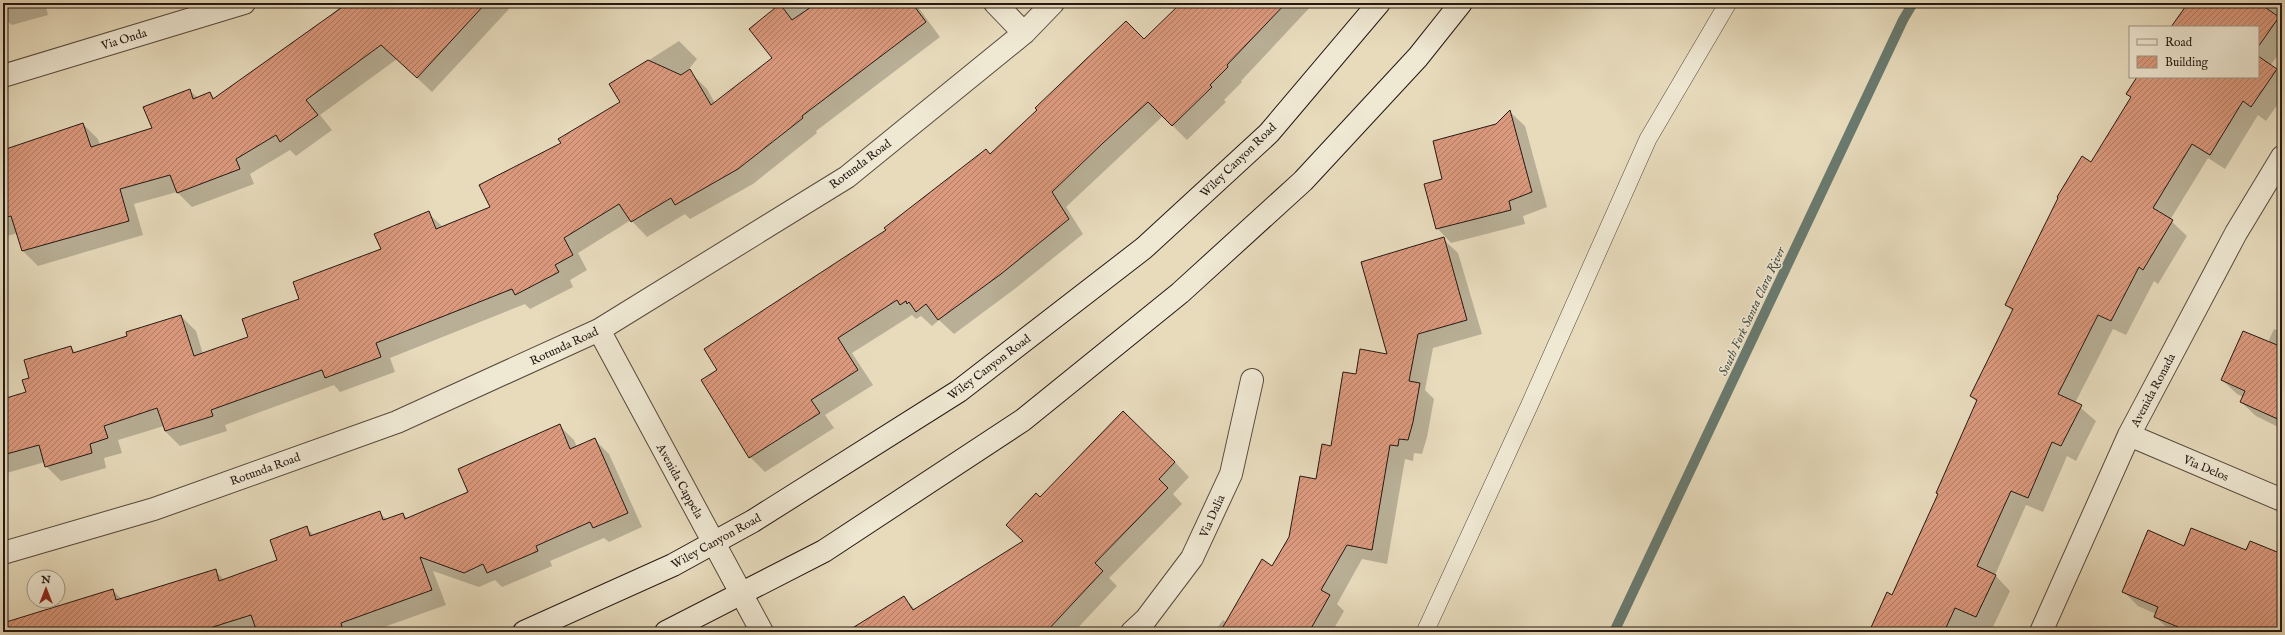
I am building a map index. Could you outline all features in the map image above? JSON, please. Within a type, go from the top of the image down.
[{"type":"street","name":"Via Onda","points":[[3,76],[244,3]]},
{"type":"street","points":[[995,3],[1024,33]]},
{"type":"street","name":"Rotunda Road","points":[[3,553],[154,509],[396,422],[599,330],[847,177],[1024,33],[1053,3]]},
{"type":"street","name":"Wiley Canyon Road","points":[[524,632],[673,565],[769,511],[959,391],[1144,248],[1269,133],[1379,3]]},
{"type":"street","points":[[666,632],[824,551],[1023,420],[1180,293],[1303,181],[1418,57],[1461,3]]},
{"type":"street","name":"Avenida Ronada","points":[[2041,632],[2129,435],[2236,233],[2282,157]]},
{"type":"street","name":"Avenida Cappela","points":[[599,330],[762,632]]},
{"type":"street","name":"Via Dalia","points":[[1132,632],[1146,619],[1192,558],[1231,474],[1252,380]]},
{"type":"street","name":"Via Delos","points":[[2129,435],[2282,500]]},
{"type":"lane","points":[[1425,632],[1530,404],[1648,139],[1728,3]]},
{"type":"building","points":[[348,3],[486,3],[417,78],[381,45],[306,100],[318,115],[280,142],[276,135],[236,159],[240,169],[177,193],[170,175],[120,189],[129,221],[22,251],[11,216],[3,218],[3,150],[83,123],[91,147],[152,128],[143,107],[190,89],[193,99],[210,92],[213,99]]},
{"type":"building","points":[[817,3],[912,3],[926,22],[802,116],[803,118],[738,169],[675,205],[671,198],[631,222],[619,204],[564,238],[573,255],[555,265],[559,272],[515,295],[512,289],[376,343],[381,357],[325,378],[322,370],[211,410],[213,416],[165,431],[157,408],[104,426],[108,438],[90,444],[92,453],[45,467],[39,445],[3,455],[3,399],[26,392],[22,380],[29,378],[24,360],[71,346],[73,353],[127,336],[126,332],[181,315],[194,356],[248,337],[242,319],[299,299],[293,282],[381,249],[374,234],[429,211],[436,229],[490,207],[479,185],[561,143],[558,139],[620,102],[609,84],[648,60],[681,75],[690,69],[711,105],[772,58],[749,29],[780,4],[792,20]]},
{"type":"building","points":[[1181,3],[1286,3],[1227,65],[1228,67],[1210,85],[1212,87],[1172,126],[1148,102],[1103,143],[1052,192],[1069,219],[1001,274],[938,320],[926,304],[916,312],[909,302],[907,304],[906,301],[900,305],[897,300],[838,338],[858,370],[811,400],[820,413],[749,458],[701,380],[717,370],[704,349],[886,230],[884,228],[986,149],[990,154],[1037,110],[1035,108],[1126,21],[1144,39]]},
{"type":"building","points":[[2188,3],[2259,3],[2279,17],[2259,46],[2259,26],[2172,26]]},
{"type":"building","points":[[2259,57],[2277,69],[2251,107],[2243,101],[2210,155],[2192,144],[2153,208],[2173,220],[2143,270],[2139,267],[2111,321],[2098,315],[2058,394],[2082,405],[2061,446],[2052,442],[2028,498],[2011,491],[1977,566],[1996,575],[1976,617],[1955,608],[1944,632],[1869,632],[1887,592],[1892,595],[1938,494],[1936,493],[1977,400],[1970,396],[2013,309],[2005,305],[2058,198],[2057,197],[2082,156],[2091,162],[2131,97],[2126,94],[2136,78],[2259,78]]},
{"type":"building","points":[[1510,110],[1532,192],[1509,201],[1511,210],[1436,229],[1424,184],[1442,179],[1433,141],[1496,124]]},
{"type":"building","points":[[1444,237],[1467,320],[1418,334],[1409,381],[1420,383],[1413,422],[1408,440],[1399,439],[1398,446],[1390,445],[1372,550],[1347,545],[1321,590],[1330,595],[1309,632],[1220,632],[1262,559],[1272,566],[1289,537],[1300,476],[1316,479],[1322,444],[1331,446],[1343,372],[1356,374],[1360,349],[1387,354],[1361,262]]},
{"type":"building","points":[[2243,331],[2282,347],[2282,421],[2240,402],[2245,391],[2221,380]]},
{"type":"building","points":[[1123,411],[1175,462],[1159,479],[1168,488],[1095,563],[1103,571],[1046,632],[846,632],[904,596],[913,610],[1023,541],[1006,525],[1036,493],[1040,497]]},
{"type":"building","points":[[560,424],[570,449],[595,438],[628,513],[593,528],[590,522],[536,546],[538,551],[487,573],[483,564],[464,573],[420,557],[432,590],[341,623],[342,627],[327,632],[257,632],[251,615],[197,632],[3,632],[3,623],[48,609],[66,609],[66,604],[113,589],[116,600],[216,569],[219,581],[277,560],[270,540],[307,526],[310,536],[380,511],[383,520],[403,513],[405,519],[468,492],[458,469]]},
{"type":"building","points":[[2191,528],[2246,550],[2250,541],[2282,554],[2282,632],[2190,632],[2154,617],[2158,607],[2122,592],[2148,530],[2184,546]]},
{"type":"waterway","name":"South Fork Santa Clara River","points":[[1614,632],[1903,20],[1913,3]]}]
